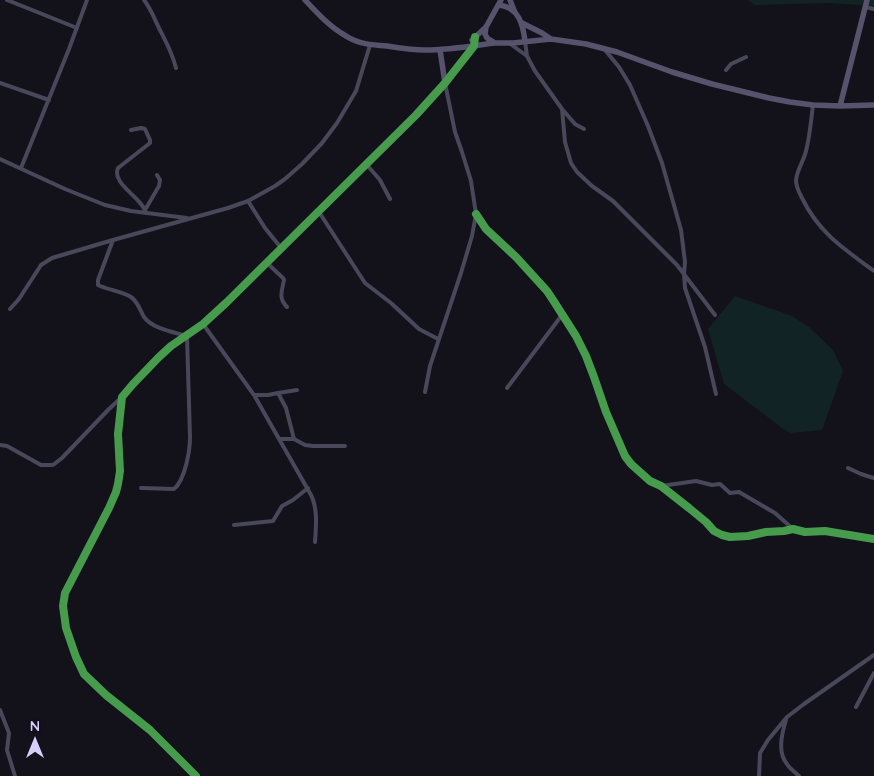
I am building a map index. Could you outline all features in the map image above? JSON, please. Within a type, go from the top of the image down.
[{"type":"street","points":[[7,0],[77,28]]},
{"type":"street","points":[[21,168],[87,0]]},
{"type":"street","points":[[144,0],[149,6],[158,28],[170,48],[176,68]]},
{"type":"street","points":[[305,0],[342,34],[370,45],[440,50],[495,43],[551,39],[564,40],[618,52],[672,72],[745,93],[813,105],[874,105]]},
{"type":"street","points":[[510,0],[522,23],[527,56],[538,77],[575,124],[584,129]]},
{"type":"street","points":[[465,46],[486,27],[500,2],[515,12]]},
{"type":"street","points":[[840,106],[866,3],[874,9]]},
{"type":"street","points":[[522,23],[551,39]]},
{"type":"street","points":[[486,27],[485,34],[487,38],[495,43]]},
{"type":"street","points":[[0,445],[7,446],[41,465],[53,465],[62,458],[171,346],[203,324],[282,249],[416,115],[445,83],[474,46],[475,38]]},
{"type":"street","points":[[508,43],[527,56]]},
{"type":"street","points":[[10,309],[19,299],[38,269],[44,262],[52,258],[218,212],[248,201],[285,179],[322,144],[337,123],[356,90],[370,45]]},
{"type":"street","points":[[603,48],[619,67],[630,85],[662,163],[681,230],[685,262],[685,288],[705,347],[716,394]]},
{"type":"street","points":[[425,392],[430,366],[461,273],[472,236],[476,214],[470,181],[455,132],[440,50]]},
{"type":"street","points":[[726,70],[731,64],[746,57]]},
{"type":"street","points":[[0,83],[49,100]]},
{"type":"street","points":[[813,105],[806,152],[796,178],[797,188],[819,226],[874,271]]},
{"type":"street","points":[[562,109],[568,156],[577,172],[623,210],[684,274],[715,315]]},
{"type":"street","points":[[132,130],[145,129],[150,143],[118,168],[116,175],[126,189],[141,203],[146,212]]},
{"type":"street","points":[[0,159],[105,205],[131,212],[146,212],[189,219]]},
{"type":"street","points":[[366,164],[380,180],[390,200]]},
{"type":"street","points":[[146,212],[159,186],[160,180],[157,175]]},
{"type":"street","points":[[248,201],[265,228],[282,249]]},
{"type":"street","points":[[319,212],[365,283],[391,303],[419,329],[438,339]]},
{"type":"street","points":[[476,214],[486,229],[516,257],[547,291],[576,336],[586,356],[606,412],[625,456],[631,464],[650,481],[661,486],[689,508],[714,531],[722,535],[730,537],[748,536],[793,529]]},
{"type":"street","points":[[113,240],[98,280],[98,285],[134,299],[144,316],[153,324],[162,329],[187,336]]},
{"type":"street","points":[[267,263],[284,280],[281,299],[287,307]]},
{"type":"street","points":[[507,388],[562,314]]},
{"type":"street","points":[[203,324],[254,396],[308,488],[315,512],[314,542]]},
{"type":"street","points":[[141,488],[174,489],[187,460],[190,437],[187,336]]},
{"type":"street","points":[[254,396],[297,390]]},
{"type":"street","points":[[278,393],[286,408],[294,439]]},
{"type":"street","points":[[122,397],[118,434],[120,460],[118,484],[109,508],[65,593],[63,606],[66,628],[76,657],[84,674],[91,682],[150,730],[196,776]]},
{"type":"street","points":[[280,439],[294,439],[306,445],[345,446]]},
{"type":"street","points":[[848,468],[874,478]]},
{"type":"street","points":[[661,486],[696,481],[712,485],[720,484],[730,493],[739,492],[775,513],[793,529],[804,532],[830,532],[874,539]]},
{"type":"street","points":[[234,525],[273,521],[282,506],[308,488]]},
{"type":"street","points":[[759,776],[760,753],[787,717],[874,655]]},
{"type":"street","points":[[856,707],[874,673]]},
{"type":"street","points":[[0,710],[9,732],[7,750],[15,776]]},
{"type":"street","points":[[787,717],[782,737],[782,752],[787,765],[799,776]]},
{"type":"shaded area","points":[[747,0],[874,0],[874,6],[830,3],[755,5]]},
{"type":"shaded area","points":[[735,296],[792,316],[809,327],[833,350],[843,371],[822,430],[791,433],[724,384],[708,329]]},
{"type":"cycle path","points":[[196,776],[150,730],[106,695],[84,674],[66,628],[63,606],[65,593],[109,508],[118,484],[120,471],[118,434],[122,397],[171,346],[203,324],[227,302],[416,115],[445,83],[474,46],[475,37]]},
{"type":"cycle path","points":[[476,214],[486,229],[516,257],[553,300],[576,336],[586,356],[606,412],[625,456],[650,481],[661,486],[706,522],[714,531],[722,535],[730,537],[748,536],[793,529],[805,532],[825,531],[874,539]]}]
